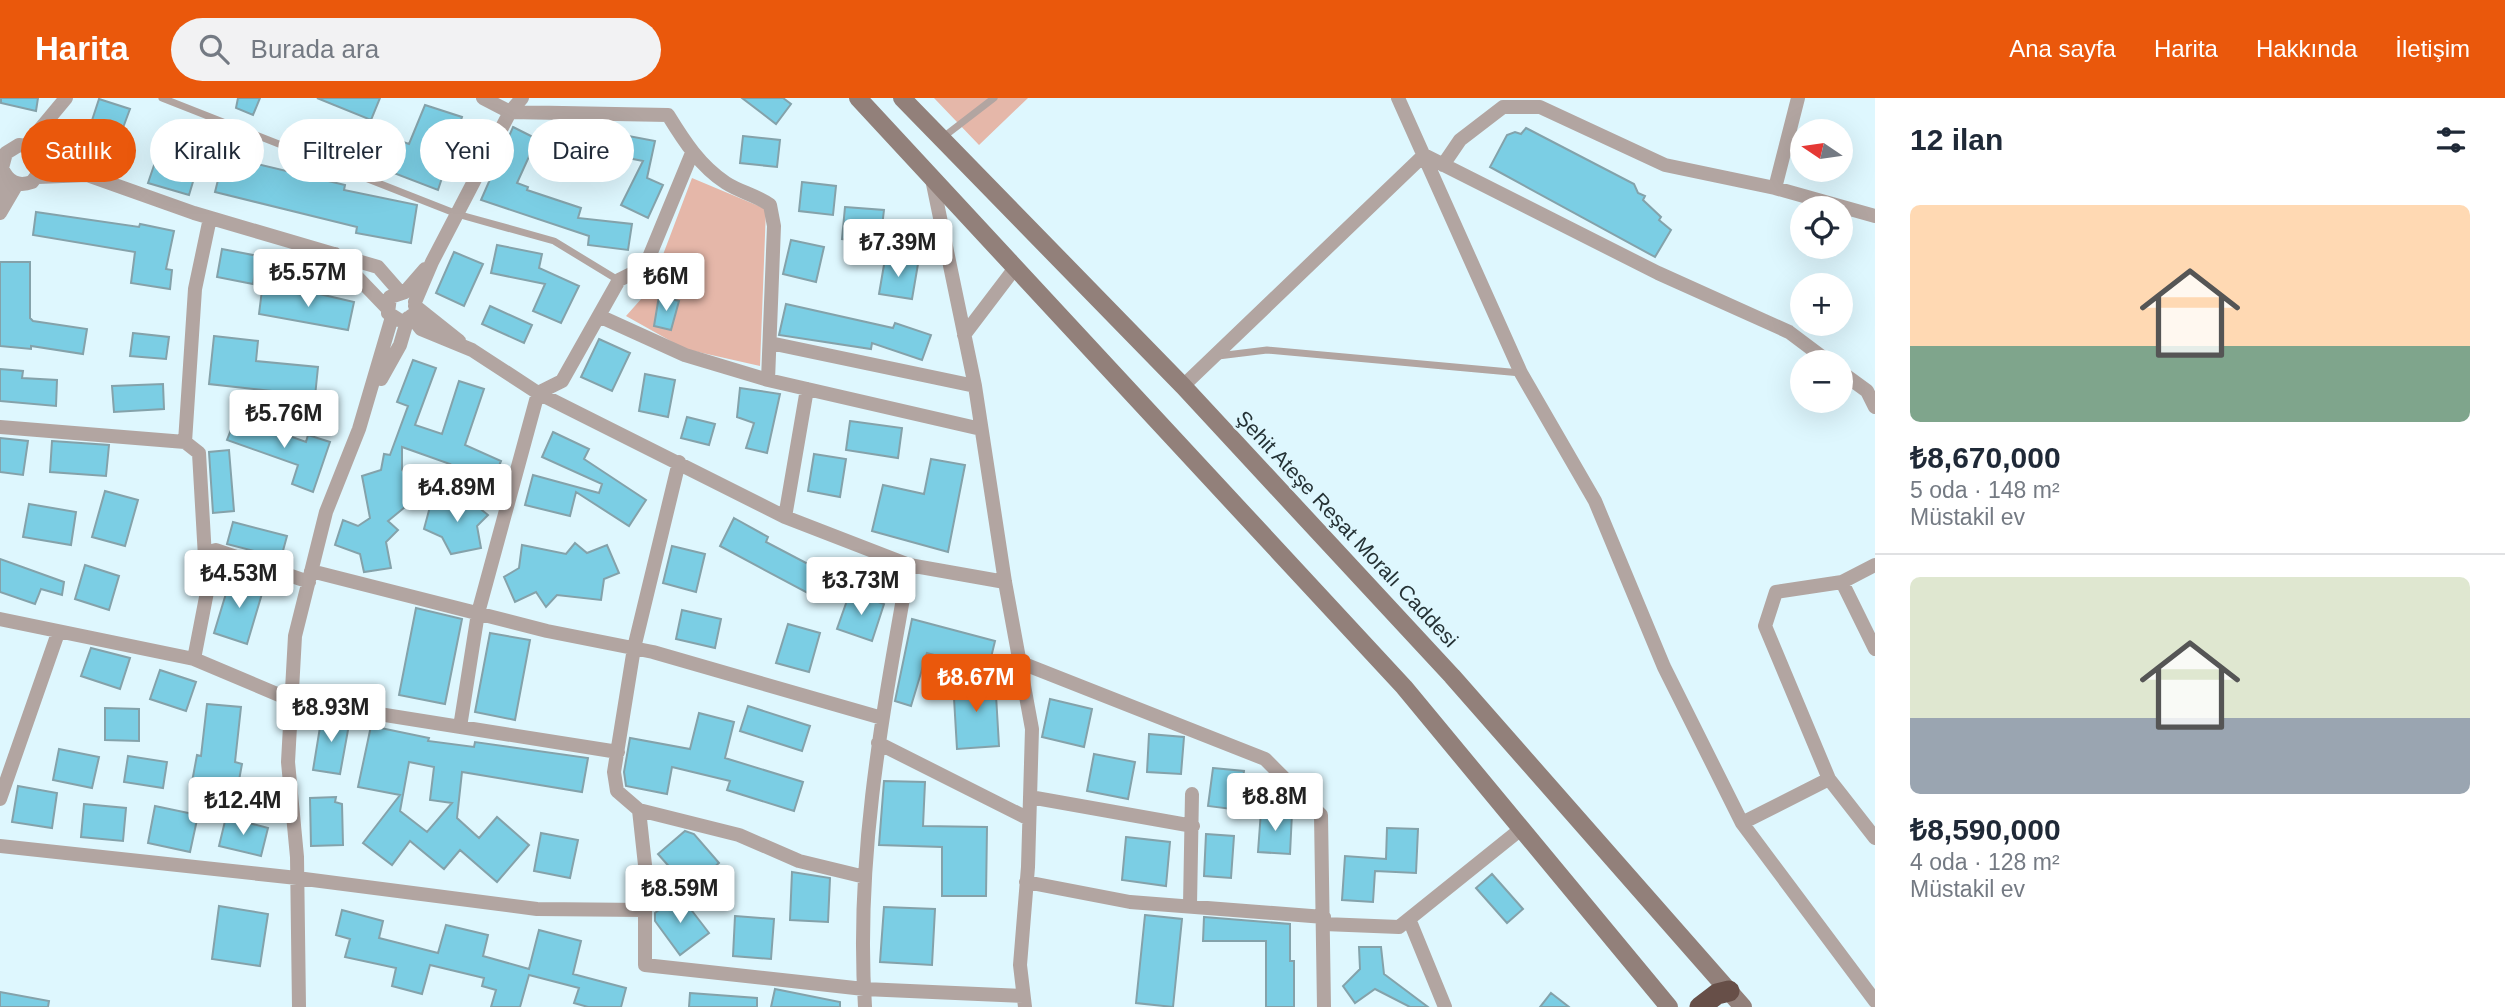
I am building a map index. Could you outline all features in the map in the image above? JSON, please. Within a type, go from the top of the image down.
[{"type":"highway","points":[[1700,1007],[1717,994],[1736,999]]},
{"type":"main road","points":[[858,98],[1404,687],[1669,1007]]},
{"type":"main road","name":"Şehit Ateşe Reşat Moralı Caddesi","points":[[902,98],[1183,386],[1452,676],[1736,999]]},
{"type":"street","points":[[483,98],[510,112],[668,115],[692,153],[726,183],[756,194],[770,205],[774,226],[768,380]]},
{"type":"street","points":[[368,401],[400,345],[409,304],[510,112],[522,98]]},
{"type":"street","points":[[1398,98],[1521,373],[1595,501],[1664,667],[1742,823],[1875,1001]]},
{"type":"street","points":[[1775,188],[1798,98]]},
{"type":"street","points":[[52,119],[64,100]]},
{"type":"street","points":[[1443,165],[1460,140],[1503,107],[1540,107],[1665,165],[1775,188],[1875,216]]},
{"type":"street","points":[[0,193],[5,167],[21,146]]},
{"type":"street","points":[[460,727],[478,613],[538,393],[562,381],[619,281],[645,267],[692,153]]},
{"type":"street","points":[[1423,155],[1658,273],[1789,332],[1813,350]]},
{"type":"street","points":[[1183,386],[1423,155]]},
{"type":"street","points":[[5,167],[21,176]]},
{"type":"street","points":[[0,213],[5,167]]},
{"type":"street","points":[[639,810],[645,865],[645,965],[864,989],[1024,1002],[1020,965],[1032,729],[1005,582],[975,386],[932,179]]},
{"type":"street","points":[[107,182],[210,218],[378,267],[409,304],[421,329],[468,348],[538,393],[785,517],[909,565],[1005,582]]},
{"type":"street","points":[[186,442],[195,289],[210,218]]},
{"type":"street","points":[[334,253],[389,312]]},
{"type":"street","points":[[964,335],[1015,268]]},
{"type":"street","points":[[299,1007],[297,878],[288,762],[295,636],[326,512],[368,401],[389,312],[390,297],[409,304]]},
{"type":"street","points":[[389,312],[409,304]]},
{"type":"street","points":[[599,316],[685,355],[768,380],[981,429]]},
{"type":"street","points":[[770,343],[975,386]]},
{"type":"street","points":[[1853,381],[1867,391],[1875,407]]},
{"type":"street","points":[[785,517],[807,389]]},
{"type":"street","points":[[0,427],[186,442],[199,453],[207,592],[194,659]]},
{"type":"street","points":[[679,463],[634,648],[614,772],[617,791],[639,810],[738,835],[799,861],[865,877]]},
{"type":"street","points":[[205,553],[216,550],[310,577],[634,648],[882,718]]},
{"type":"street","points":[[866,1007],[865,847],[878,743],[909,565]]},
{"type":"street","points":[[1875,565],[1842,582],[1776,592],[1765,626],[1829,779],[1875,838]]},
{"type":"street","points":[[1842,582],[1875,649]]},
{"type":"street","points":[[0,619],[194,659],[291,701],[618,752]]},
{"type":"street","points":[[0,799],[58,633]]},
{"type":"street","points":[[1019,662],[1265,759],[1321,815],[1324,1007]]},
{"type":"street","points":[[878,743],[1029,819]]},
{"type":"street","points":[[1742,823],[1829,779]]},
{"type":"street","points":[[1190,905],[1192,794]]},
{"type":"street","points":[[1030,797],[1193,826]]},
{"type":"street","points":[[1026,882],[1130,902],[1190,905],[1399,927],[1521,829]]},
{"type":"street","points":[[0,846],[297,878],[537,909],[645,909]]},
{"type":"street","points":[[1409,919],[1445,1007]]},
{"type":"lane","points":[[162,98],[457,214],[554,241],[619,281]]},
{"type":"lane","points":[[941,138],[993,98]]},
{"type":"lane","points":[[1213,356],[1267,350],[1521,373]]},
{"type":"shaded area","points":[[934,98],[1028,98],[979,145]]},
{"type":"shaded area","points":[[692,178],[766,209],[760,366],[685,349],[626,316],[650,289]]},
{"type":"building","points":[[1,98],[38,98],[36,111],[1,103]]},
{"type":"building","points":[[238,98],[260,98],[253,115],[236,108]]},
{"type":"building","points":[[317,98],[380,98],[371,119]]},
{"type":"building","points":[[742,98],[783,98],[791,104],[776,124]]},
{"type":"building","points":[[99,99],[130,109],[126,119],[92,119]]},
{"type":"building","points":[[425,105],[462,117],[420,119],[420,182],[441,182],[438,190],[406,178],[406,143],[409,144]]},
{"type":"building","points":[[514,128],[528,134],[528,159],[517,183],[528,187],[527,190],[581,208],[578,218],[632,224],[628,250],[588,245],[589,236],[481,200],[489,182],[514,182]]},
{"type":"building","points":[[1526,128],[1634,184],[1638,193],[1645,196],[1643,200],[1661,217],[1659,220],[1671,230],[1655,257],[1490,167],[1507,135],[1515,132],[1521,134]]},
{"type":"building","points":[[743,136],[780,140],[777,167],[740,163]]},
{"type":"building","points":[[634,137],[655,141],[647,178],[663,185],[648,218],[621,205],[643,161],[634,159]]},
{"type":"building","points":[[264,166],[278,169],[278,182],[332,182],[345,185],[344,190],[417,205],[411,243],[356,233],[357,227],[215,192],[218,182],[264,182]]},
{"type":"building","points":[[150,177],[150,182],[193,182],[189,195],[148,183]]},
{"type":"building","points":[[802,182],[836,186],[833,215],[799,211]]},
{"type":"building","points":[[845,207],[884,210],[880,243],[842,239]]},
{"type":"building","points":[[36,212],[139,227],[140,224],[174,231],[166,269],[172,270],[170,289],[131,283],[135,252],[33,235]]},
{"type":"building","points":[[791,240],[824,247],[816,282],[783,274]]},
{"type":"building","points":[[497,245],[542,254],[539,268],[579,286],[561,323],[533,311],[545,284],[491,273]]},
{"type":"building","points":[[222,249],[258,256],[253,284],[217,277]]},
{"type":"building","points":[[454,252],[483,264],[464,306],[436,293]]},
{"type":"building","points":[[885,259],[918,264],[912,299],[879,294]]},
{"type":"building","points":[[0,262],[30,262],[30,318],[33,321],[87,329],[83,354],[31,346],[31,349],[0,346]]},
{"type":"building","points":[[262,290],[314,296],[315,293],[354,302],[348,330],[259,314]]},
{"type":"building","points":[[659,296],[679,301],[671,330],[654,326]]},
{"type":"building","points":[[786,304],[893,328],[895,323],[931,335],[922,360],[872,343],[871,349],[779,335]]},
{"type":"building","points":[[490,306],[532,325],[524,343],[482,324]]},
{"type":"building","points":[[133,333],[169,337],[166,359],[130,356]]},
{"type":"building","points":[[214,336],[258,341],[256,361],[318,367],[313,416],[269,411],[271,391],[209,384]]},
{"type":"building","points":[[599,339],[630,353],[612,391],[581,377]]},
{"type":"building","points":[[413,360],[436,368],[415,425],[442,434],[459,381],[484,389],[465,445],[501,461],[490,488],[447,469],[450,464],[402,447],[402,470],[422,493],[388,521],[398,530],[386,542],[391,568],[364,572],[360,554],[335,545],[343,520],[358,526],[370,518],[362,476],[381,470],[384,454],[390,455],[408,406],[397,402]]},
{"type":"building","points":[[0,369],[23,371],[22,378],[57,380],[56,406],[0,401]]},
{"type":"building","points":[[645,374],[675,380],[668,417],[639,411]]},
{"type":"building","points":[[163,384],[164,409],[114,412],[112,386]]},
{"type":"building","points":[[740,388],[780,394],[767,453],[746,448],[754,423],[737,417]]},
{"type":"building","points":[[236,417],[306,442],[308,435],[330,442],[313,492],[292,484],[298,465],[227,440]]},
{"type":"building","points":[[687,417],[715,424],[709,445],[681,438]]},
{"type":"building","points":[[850,421],[902,428],[898,458],[846,450]]},
{"type":"building","points":[[553,432],[589,449],[584,459],[646,500],[629,526],[576,492],[570,516],[525,505],[533,475],[599,493],[602,484],[542,457]]},
{"type":"building","points":[[0,438],[28,441],[23,475],[0,472]]},
{"type":"building","points":[[52,441],[109,445],[106,476],[50,472]]},
{"type":"building","points":[[229,450],[234,511],[213,513],[209,452]]},
{"type":"building","points":[[814,454],[846,459],[840,497],[808,491]]},
{"type":"building","points":[[931,459],[965,465],[948,552],[872,531],[883,485],[924,494]]},
{"type":"building","points":[[105,491],[138,500],[125,546],[92,537]]},
{"type":"building","points":[[462,494],[488,515],[477,526],[481,548],[451,554],[442,537],[424,529],[431,503],[449,506]]},
{"type":"building","points":[[29,504],[76,512],[71,545],[23,537]]},
{"type":"building","points":[[734,518],[768,537],[766,542],[829,575],[817,598],[720,546]]},
{"type":"building","points":[[233,522],[287,536],[281,558],[227,544]]},
{"type":"building","points":[[575,543],[587,553],[607,545],[619,573],[604,579],[601,600],[557,595],[546,607],[536,592],[515,602],[504,577],[519,568],[522,545],[566,554]]},
{"type":"building","points":[[672,546],[705,554],[696,592],[663,583]]},
{"type":"building","points":[[0,559],[64,582],[62,595],[41,589],[35,604],[0,592]]},
{"type":"building","points":[[85,565],[119,576],[109,610],[75,599]]},
{"type":"building","points":[[231,577],[264,587],[247,644],[214,633]]},
{"type":"building","points":[[850,592],[884,604],[872,641],[837,629]]},
{"type":"building","points":[[416,608],[462,619],[445,704],[399,695]]},
{"type":"building","points":[[682,610],[721,619],[715,648],[676,639]]},
{"type":"building","points":[[912,619],[995,641],[988,670],[927,653],[911,706],[895,701]]},
{"type":"building","points":[[788,624],[820,633],[809,672],[776,663]]},
{"type":"building","points":[[490,633],[530,640],[515,720],[475,712]]},
{"type":"building","points":[[91,648],[130,658],[120,689],[81,676]]},
{"type":"building","points":[[160,670],[196,682],[186,711],[150,699]]},
{"type":"building","points":[[995,678],[999,746],[957,749],[953,681]]},
{"type":"building","points":[[1050,699],[1092,709],[1084,747],[1042,737]]},
{"type":"building","points":[[207,704],[241,707],[235,762],[242,764],[237,791],[192,782],[197,755],[201,756]]},
{"type":"building","points":[[748,706],[810,726],[802,751],[740,731]]},
{"type":"building","points":[[105,708],[139,709],[139,741],[105,740]]},
{"type":"building","points":[[699,713],[734,722],[725,758],[803,782],[794,811],[727,790],[730,781],[672,767],[667,794],[626,786],[624,772],[630,738],[690,749]]},
{"type":"building","points":[[322,715],[350,719],[340,774],[313,770]]},
{"type":"building","points":[[371,726],[429,738],[428,741],[474,747],[475,742],[588,758],[582,792],[462,772],[457,818],[479,838],[497,817],[529,845],[497,882],[460,850],[444,869],[410,841],[392,865],[363,843],[400,795],[358,787]],"holes":[[[409,762],[434,767],[430,800],[452,803],[427,832],[400,811]]]},
{"type":"building","points":[[1149,734],[1184,737],[1181,774],[1147,772]]},
{"type":"building","points":[[59,749],[99,757],[92,788],[53,780]]},
{"type":"building","points":[[1094,754],[1135,762],[1128,799],[1087,791]]},
{"type":"building","points":[[128,756],[167,762],[163,788],[124,782]]},
{"type":"building","points":[[1213,768],[1244,771],[1239,810],[1208,806]]},
{"type":"building","points":[[884,781],[925,782],[923,826],[987,827],[986,896],[942,896],[942,847],[879,845]]},
{"type":"building","points":[[18,786],[57,793],[52,828],[12,822]]},
{"type":"building","points":[[336,797],[335,802],[342,804],[343,845],[311,846],[310,798]]},
{"type":"building","points":[[84,804],[126,808],[123,841],[81,837]]},
{"type":"building","points":[[155,806],[198,815],[190,852],[148,843]]},
{"type":"building","points":[[1261,811],[1292,813],[1290,854],[1258,852]]},
{"type":"building","points":[[226,817],[268,828],[261,856],[219,846]]},
{"type":"building","points":[[1387,828],[1418,829],[1416,873],[1375,871],[1373,902],[1342,900],[1345,856],[1386,859]]},
{"type":"building","points":[[685,831],[694,834],[719,863],[689,889],[658,854]]},
{"type":"building","points":[[541,833],[578,840],[570,878],[534,871]]},
{"type":"building","points":[[1206,834],[1234,836],[1231,878],[1204,876]]},
{"type":"building","points":[[1126,837],[1170,842],[1166,886],[1122,880]]},
{"type":"building","points":[[792,872],[830,878],[828,922],[790,920]]},
{"type":"building","points":[[1492,874],[1523,909],[1507,923],[1476,888]]},
{"type":"building","points":[[679,894],[709,933],[680,955],[655,921],[655,913]]},
{"type":"building","points":[[219,906],[268,914],[260,966],[212,959]]},
{"type":"building","points":[[884,907],[935,909],[932,965],[880,962]]},
{"type":"building","points":[[342,910],[383,921],[379,938],[438,953],[446,925],[488,935],[483,956],[529,969],[539,930],[581,941],[573,974],[626,988],[621,1007],[588,1007],[574,1003],[579,988],[529,975],[520,1007],[491,1007],[496,990],[482,986],[484,978],[430,965],[422,994],[392,986],[396,968],[345,957],[350,939],[336,935]]},
{"type":"building","points":[[1145,915],[1182,919],[1173,1007],[1136,1003]]},
{"type":"building","points":[[735,916],[774,919],[771,959],[733,956]]},
{"type":"building","points":[[1204,917],[1290,924],[1290,961],[1294,961],[1294,1007],[1266,1007],[1266,941],[1203,941]]},
{"type":"building","points":[[1359,947],[1381,947],[1384,974],[1428,1007],[1410,1007],[1375,989],[1355,1003],[1343,986],[1360,969]]},
{"type":"building","points":[[775,989],[840,1002],[840,1007],[771,1007]]},
{"type":"building","points":[[0,992],[49,1001],[48,1007],[0,1007]]},
{"type":"building","points":[[690,993],[757,998],[757,1007],[689,1007]]},
{"type":"building","points":[[1551,993],[1569,1007],[1540,1007]]}]
